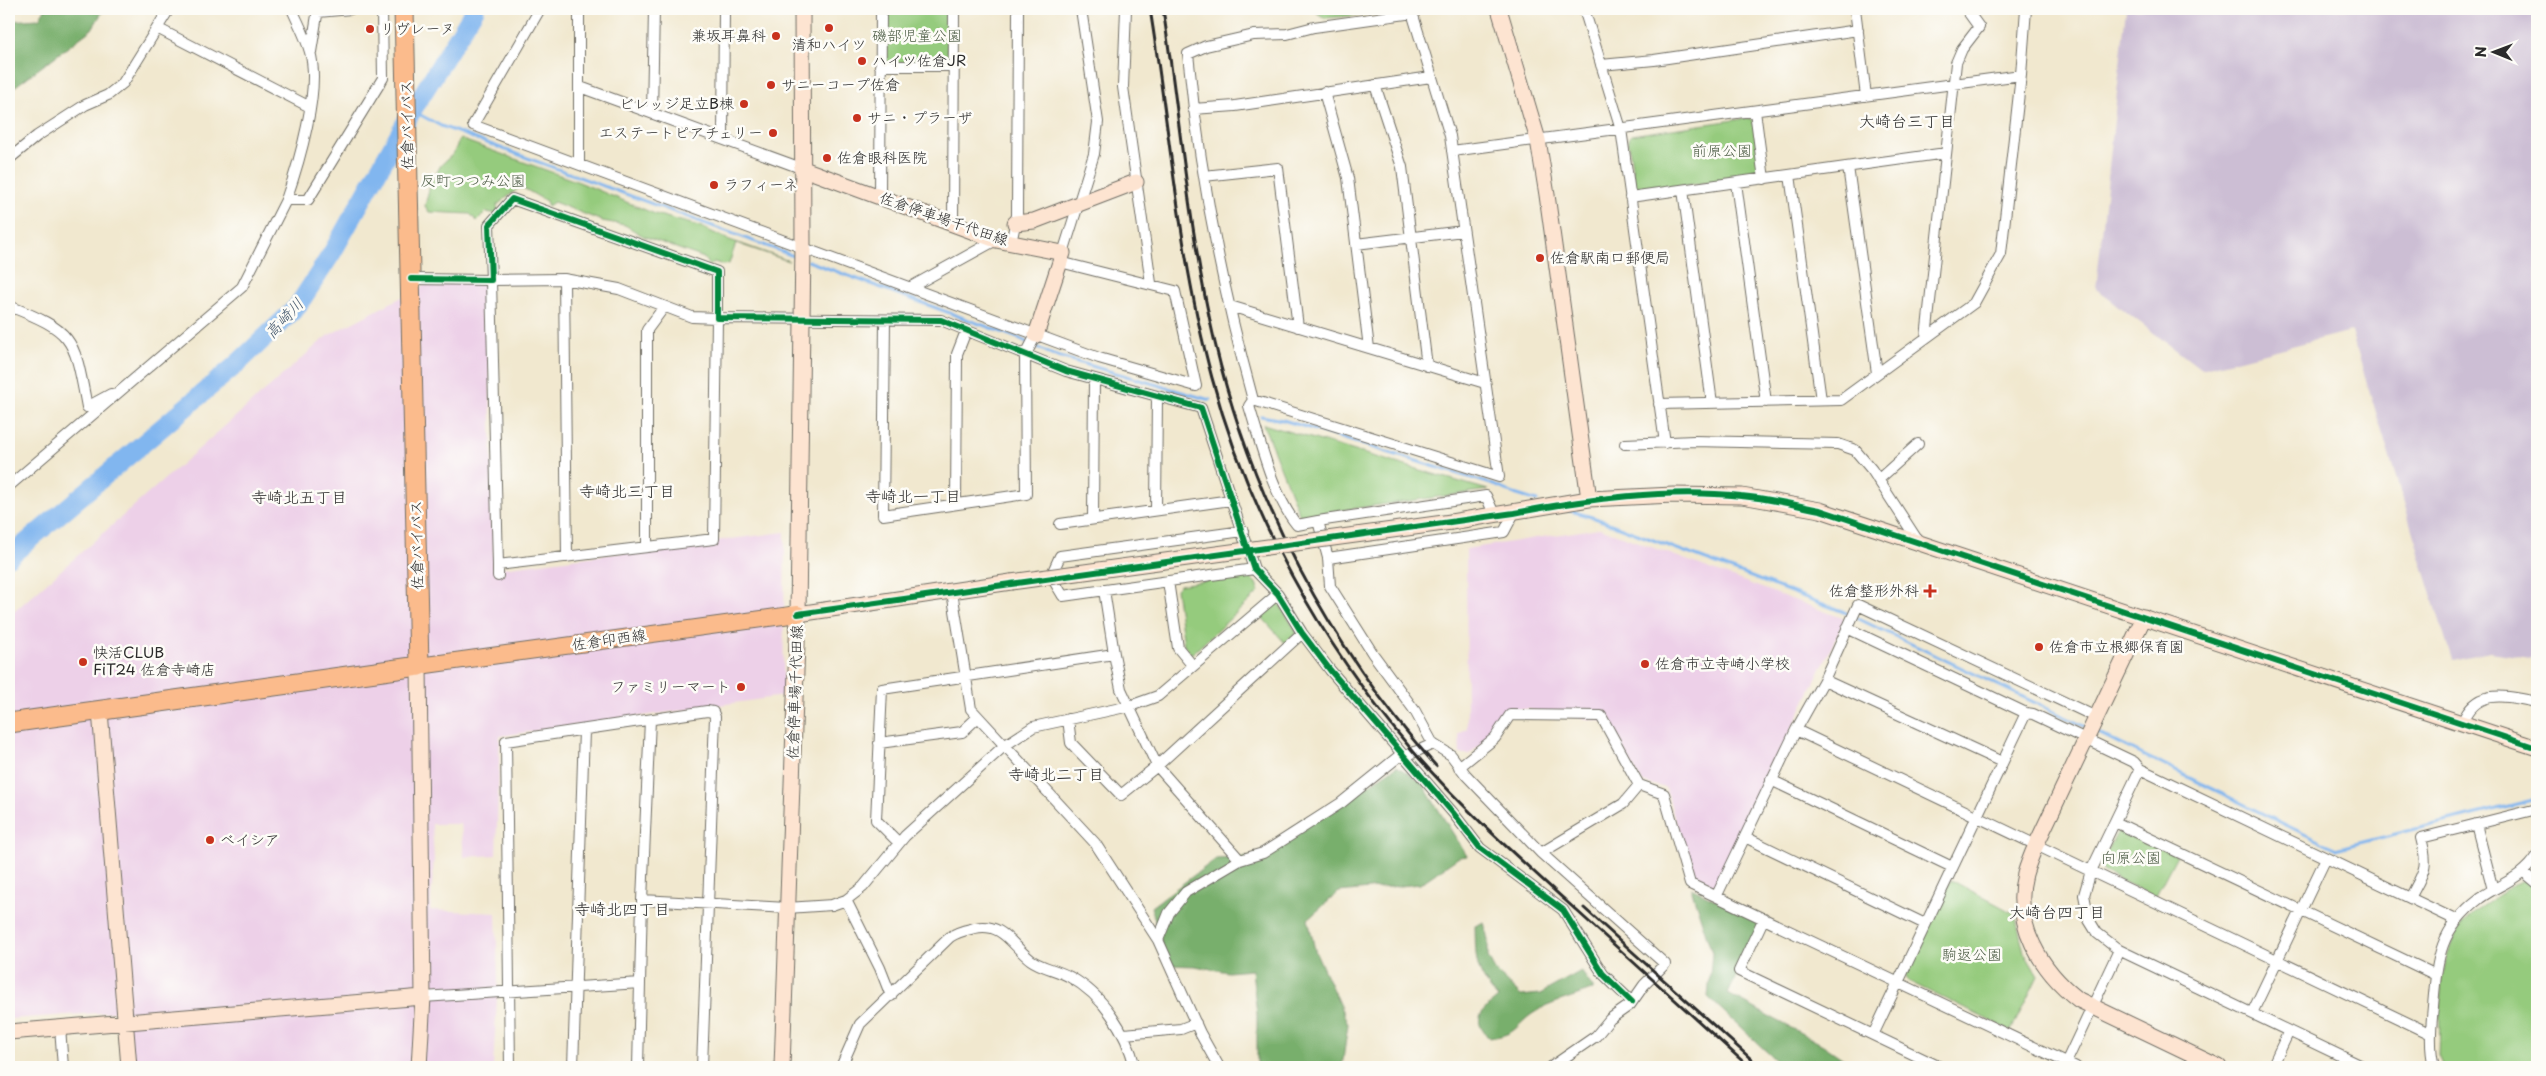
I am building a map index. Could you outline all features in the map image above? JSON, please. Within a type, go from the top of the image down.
[{"type":"highway","name":"佐倉バイパス","points":[[404,9],[419,666]]},
{"type":"highway","points":[[9,723],[419,666]]},
{"type":"main road","name":"佐倉印西線","points":[[419,666],[798,614]]},
{"type":"street","points":[[9,159],[37,136],[85,105],[108,95],[123,83],[169,9]]},
{"type":"street","points":[[292,9],[311,53]]},
{"type":"street","points":[[9,486],[242,287],[286,200],[299,162],[310,107],[311,53],[318,10],[351,9]]},
{"type":"street","points":[[286,200],[308,200],[383,78],[382,9]]},
{"type":"street","points":[[540,9],[473,125],[1099,358],[1196,386],[1175,291],[1062,258]]},
{"type":"street","points":[[579,164],[580,9]]},
{"type":"street","points":[[652,113],[654,9]]},
{"type":"street","points":[[723,139],[724,9]]},
{"type":"street","name":"佐倉停車場千代田線","points":[[782,1067],[798,614],[803,247],[801,168],[802,9]]},
{"type":"street","points":[[880,197],[881,9]]},
{"type":"street","points":[[953,224],[954,9]]},
{"type":"street","points":[[911,287],[1003,242],[1015,223],[1018,9]]},
{"type":"street","points":[[885,320],[883,515],[1026,494],[1025,356],[1036,335],[1079,205],[1094,154],[1098,122],[1081,9]]},
{"type":"street","points":[[1126,9],[1123,87],[1151,283]]},
{"type":"street","points":[[1500,9],[1538,140],[1549,205],[1589,499]]},
{"type":"street","points":[[1584,9],[1621,129],[1665,443]]},
{"type":"street","points":[[1855,9],[1866,96]]},
{"type":"street","points":[[1926,338],[1956,63],[1962,49],[1979,28],[1966,9]]},
{"type":"street","points":[[1659,404],[1841,400],[1974,303],[2001,254],[2021,75],[2026,9]]},
{"type":"street","points":[[1253,400],[1499,477],[1450,136],[1412,11],[1314,27],[1287,34],[1254,35],[1206,46],[1188,54],[1193,109],[1204,176],[1230,306],[1253,400],[1249,406],[1270,471],[1290,517],[1297,525],[1318,520],[1486,496],[1494,516]]},
{"type":"street","points":[[157,28],[310,107]]},
{"type":"street","points":[[1601,65],[1654,60],[1858,30]]},
{"type":"street","points":[[880,66],[954,66]]},
{"type":"street","points":[[1452,151],[2021,75]]},
{"type":"street","points":[[1193,109],[1235,106],[1431,77]]},
{"type":"street","points":[[1375,85],[1402,167],[1427,366]]},
{"type":"street","points":[[580,87],[801,168]]},
{"type":"street","points":[[1324,92],[1348,178],[1369,348]]},
{"type":"street","points":[[1755,111],[1764,178]]},
{"type":"street","points":[[1630,197],[1946,153]]},
{"type":"street","points":[[1848,167],[1877,373]]},
{"type":"street","name":"佐倉停車場千代田線","points":[[801,168],[1003,242],[1062,258]]},
{"type":"street","points":[[1204,176],[1278,168],[1298,327]]},
{"type":"street","points":[[1790,175],[1821,400]]},
{"type":"street","points":[[1015,223],[1034,221],[1136,182]]},
{"type":"street","points":[[1736,183],[1766,402]]},
{"type":"street","points":[[1682,190],[1712,403]]},
{"type":"street","points":[[512,199],[717,272],[714,538],[568,557],[498,571],[491,280],[489,225],[512,199]]},
{"type":"street","points":[[1356,244],[1463,231]]},
{"type":"street","points":[[410,279],[564,279],[619,289],[692,317],[802,320],[941,320],[1025,356],[1094,379],[1200,408],[1243,531],[1254,569],[1278,594],[1302,633],[1330,670],[1454,814],[1480,848],[1563,910],[1603,974],[1632,1002]]},
{"type":"street","points":[[564,279],[568,557]]},
{"type":"street","points":[[9,306],[58,328],[71,342],[78,361],[87,407],[114,392],[122,391]]},
{"type":"street","points":[[1230,306],[1485,383]]},
{"type":"street","points":[[647,547],[647,330],[664,307]]},
{"type":"street","points":[[956,504],[957,354],[966,331]]},
{"type":"street","points":[[1092,519],[1094,379]]},
{"type":"street","points":[[1156,510],[1157,396]]},
{"type":"street","points":[[1625,444],[1694,441],[1838,444],[1855,450],[1878,480],[1920,544]]},
{"type":"street","points":[[1878,480],[1918,444]]},
{"type":"street","points":[[798,614],[1051,576],[1494,516],[1589,499],[1711,494],[1742,496],[1820,510],[2537,748]]},
{"type":"street","points":[[1060,524],[1231,500]]},
{"type":"street","points":[[1328,558],[1504,532],[1514,513]]},
{"type":"street","points":[[1318,520],[1328,558],[1330,586],[1373,654],[1415,711],[1433,744],[1451,755],[1459,767],[1541,853],[1665,964],[1644,985],[1632,1002],[1610,1019],[1596,1036],[1550,1067]]},
{"type":"street","points":[[1051,576],[1060,556],[1243,531]]},
{"type":"street","points":[[1051,576],[1063,596],[1254,569]]},
{"type":"street","points":[[1168,581],[1178,648],[1193,666]]},
{"type":"street","points":[[1104,590],[1121,689],[1157,766],[1240,860]]},
{"type":"street","points":[[952,592],[971,709],[1095,843],[1158,940],[1219,1067]]},
{"type":"street","points":[[642,900],[787,908],[832,905],[846,900],[863,887],[899,843],[1004,746],[1033,727],[1130,706],[1158,696],[1278,594]]},
{"type":"street","points":[[1717,896],[1796,730],[1824,680],[1858,605],[2096,717]]},
{"type":"street","points":[[2144,617],[2036,845],[2025,874],[2022,899],[2030,939],[2054,979],[2079,1000],[2092,1007],[2219,1067]]},
{"type":"street","points":[[1847,628],[2134,762],[2140,769],[2456,920]]},
{"type":"street","points":[[1068,720],[1071,743],[1121,795],[1157,766],[1302,633]]},
{"type":"street","points":[[899,843],[876,820],[882,689],[965,674],[1114,654]]},
{"type":"street","points":[[419,666],[423,996],[419,1067]]},
{"type":"street","points":[[1824,680],[2002,762]]},
{"type":"street","points":[[2462,723],[2468,710],[2478,701],[2489,697],[2537,702]]},
{"type":"street","points":[[100,711],[129,1067]]},
{"type":"street","points":[[510,1067],[511,992],[506,741],[715,711],[702,1067]]},
{"type":"street","points":[[1873,1035],[2026,713]]},
{"type":"street","points":[[1459,767],[1495,738],[1510,715],[1601,716],[1639,785],[1664,794],[1690,884],[1898,982],[2068,1066],[2092,1007],[2119,950]]},
{"type":"street","points":[[879,742],[962,732],[978,717]]},
{"type":"street","points":[[638,1067],[642,900],[650,720]]},
{"type":"street","points":[[573,1067],[584,730]]},
{"type":"street","points":[[1796,730],[2431,1034]]},
{"type":"street","points":[[1158,940],[1169,913],[1186,892],[1240,860],[1264,853],[1341,804],[1398,757],[1433,744]]},
{"type":"street","points":[[2140,769],[2091,871],[2084,895],[2089,920],[2097,933],[2119,950],[2364,1067]]},
{"type":"street","points":[[1772,780],[1952,867]]},
{"type":"street","points":[[1541,853],[1623,804],[1639,785]]},
{"type":"street","points":[[2410,898],[2425,869],[2426,857],[2421,838],[2537,808]]},
{"type":"street","points":[[2115,822],[2436,975]]},
{"type":"street","points":[[2476,824],[2493,890]]},
{"type":"street","points":[[1745,837],[1925,924]]},
{"type":"street","points":[[2434,1067],[2431,1056],[2431,1034],[2437,958],[2442,943],[2456,920],[2480,898],[2524,872],[2537,856]]},
{"type":"street","points":[[2252,1014],[2326,858]]},
{"type":"street","points":[[2524,872],[2537,883]]},
{"type":"street","points":[[846,900],[880,968],[891,996]]},
{"type":"street","points":[[1764,918],[1739,971],[1940,1067]]},
{"type":"street","points":[[841,1067],[860,1024],[950,937],[958,932],[984,926],[1002,932],[1031,960],[1069,977],[1089,990],[1124,1034],[1135,1067]]},
{"type":"street","points":[[9,1032],[423,996],[640,983]]},
{"type":"street","points":[[1124,1034],[1181,1030],[1196,1022]]},
{"type":"street","points":[[60,1028],[63,1067]]},
{"type":"street","points":[[2272,1067],[2289,1031]]},
{"type":"shaded area","points":[[2126,9],[2537,9],[2537,659],[2490,652],[2452,660],[2351,331],[2201,369],[2096,289]]},
{"type":"shaded area","points":[[431,282],[488,282],[494,569],[785,532],[783,696],[500,736],[496,855],[464,857],[461,824],[432,824],[434,859],[430,910],[496,913],[498,982],[493,1067],[131,1067],[126,1011],[9,1019],[9,616],[327,336]]},
{"type":"shaded area","name":"佐倉市立寺崎小学校","points":[[1600,528],[1845,619],[1715,888],[1707,888],[1692,879],[1666,788],[1642,782],[1606,722],[1526,709],[1511,710],[1506,712],[1498,725],[1497,731],[1469,754],[1460,754],[1459,734],[1467,728],[1466,549]]},
{"type":"green space","points":[[45,9],[104,9],[92,29],[9,91],[9,21],[39,19]]},
{"type":"green space","name":"磯部児童公園","points":[[886,9],[948,9],[948,59],[941,64],[892,64],[886,60]]},
{"type":"green space","points":[[1316,9],[1402,9],[1398,12],[1325,18],[1317,13]]},
{"type":"green space","name":"前原公園","points":[[1748,118],[1753,120],[1761,170],[1752,177],[1638,191],[1635,188],[1628,139],[1631,135]]},
{"type":"green space","name":"反町つつみ公園","points":[[460,139],[579,182],[655,214],[699,226],[727,239],[789,261],[736,243],[729,264],[723,265],[714,262],[709,266],[704,258],[643,236],[625,225],[602,221],[554,202],[548,206],[546,201],[523,188],[519,188],[497,205],[498,214],[486,212],[477,221],[470,214],[429,212],[425,206],[430,185],[441,165],[453,154]]},
{"type":"green space","points":[[1263,424],[1488,490],[1300,516]]},
{"type":"green space","points":[[1246,574],[1256,583],[1259,592],[1193,653],[1190,653],[1184,645],[1176,589],[1180,585]]},
{"type":"green space","points":[[1274,602],[1278,602],[1296,631],[1296,634],[1285,643],[1260,615]]},
{"type":"green space","points":[[1397,766],[1422,783],[1467,856],[1459,857],[1420,884],[1339,892],[1308,919],[1315,950],[1348,1024],[1342,1067],[1263,1067],[1257,1065],[1257,1015],[1252,970],[1228,972],[1195,966],[1168,965],[1151,907],[1216,859],[1265,856],[1299,821],[1344,801]]},
{"type":"green space","name":"向原公園","points":[[2124,828],[2177,855],[2155,897],[2104,872],[2100,865],[2118,831]]},
{"type":"green space","name":"駒返公園","points":[[1951,880],[2015,914],[2024,952],[2038,976],[2011,1031],[1908,981],[1905,974]]},
{"type":"green space","points":[[2525,880],[2537,888],[2537,1067],[2444,1067],[2439,1056],[2440,1009],[2443,977],[2450,947],[2457,932],[2469,918],[2494,898]]},
{"type":"green space","points":[[1691,888],[1761,922],[1728,994],[1823,1045],[1855,1067],[1783,1067],[1708,997],[1712,953]]},
{"type":"green space","points":[[1484,922],[1488,940],[1488,957],[1496,972],[1521,996],[1540,994],[1581,971],[1594,989],[1545,1007],[1532,1014],[1514,1030],[1505,1035],[1489,1038],[1480,1026],[1480,1016],[1498,998],[1484,980],[1476,957],[1475,926]]},
{"type":"waterway","name":"高崎川","points":[[9,557],[237,364],[297,307],[332,253],[412,111],[475,9]]},
{"type":"waterway","points":[[413,111],[441,126],[799,258]]},
{"type":"waterway","points":[[808,261],[1018,338],[1053,355],[1210,400]]},
{"type":"waterway","points":[[1261,416],[1283,420],[1494,485],[1537,501]]},
{"type":"waterway","points":[[1564,509],[1595,518],[1844,612],[2086,727]]},
{"type":"waterway","points":[[2094,731],[2335,849],[2537,799]]},
{"type":"railway","points":[[1150,9],[1183,241],[1191,287],[1212,378],[1227,429],[1246,479],[1291,575],[1347,666],[1379,709],[1430,770],[1506,846],[1749,1067]]},
{"type":"railway","points":[[1163,9],[1198,260],[1206,302],[1231,401],[1250,458],[1273,514],[1299,568],[1329,621],[1397,720],[1436,766]]},
{"type":"railway","points":[[1584,908],[1760,1067]]},
{"type":"cycle path","points":[[411,279],[491,280],[489,225],[512,199],[717,272],[717,318],[941,320],[1066,371],[1201,408],[1254,569],[1278,594],[1302,633],[1330,670],[1454,814],[1480,848],[1563,910],[1603,974],[1632,1002]]},
{"type":"cycle path","points":[[798,614],[1514,513],[1599,499],[1684,493],[1741,496],[1820,510],[2537,748]]},
{"type":"place","name":"清和ハイツ","points":[[829,28]]},
{"type":"place","name":"リヴレーヌ","points":[[370,29]]},
{"type":"place","name":"兼坂耳鼻科","points":[[776,36]]},
{"type":"place","name":"ハイツ佐倉JR","points":[[862,61]]},
{"type":"place","name":"サニーコープ佐倉","points":[[771,85]]},
{"type":"place","name":"ビレッジ足立B棟","points":[[744,104]]},
{"type":"place","name":"サニ・プラーザ","points":[[857,118]]},
{"type":"place","name":"エステートピアチェリー","points":[[773,133]]},
{"type":"place","name":"佐倉眼科医院","points":[[827,158]]},
{"type":"place","name":"ラフィーネ","points":[[714,185]]},
{"type":"place","name":"佐倉駅南口郵便局","points":[[1540,258]]},
{"type":"place","name":"佐倉整形外科","points":[[1930,591]]},
{"type":"place","name":"佐倉市立根郷保育園","points":[[2039,647]]},
{"type":"place","name":"快活CLUB FiT24 佐倉寺崎店","points":[[83,662]]},
{"type":"place","name":"佐倉市立寺崎小学校","points":[[1645,664]]},
{"type":"place","name":"ファミリーマート","points":[[741,687]]},
{"type":"place","name":"ベイシア","points":[[210,840]]},
{"type":"district","name":"大崎台三丁目","points":[[1907,121]]},
{"type":"district","name":"寺崎北三丁目","points":[[627,491]]},
{"type":"district","name":"寺崎北一丁目","points":[[913,496]]},
{"type":"district","name":"寺崎北五丁目","points":[[299,497]]},
{"type":"district","name":"寺崎北二丁目","points":[[1056,774]]},
{"type":"district","name":"寺崎北四丁目","points":[[622,909]]},
{"type":"district","name":"大崎台四丁目","points":[[2057,912]]}]
